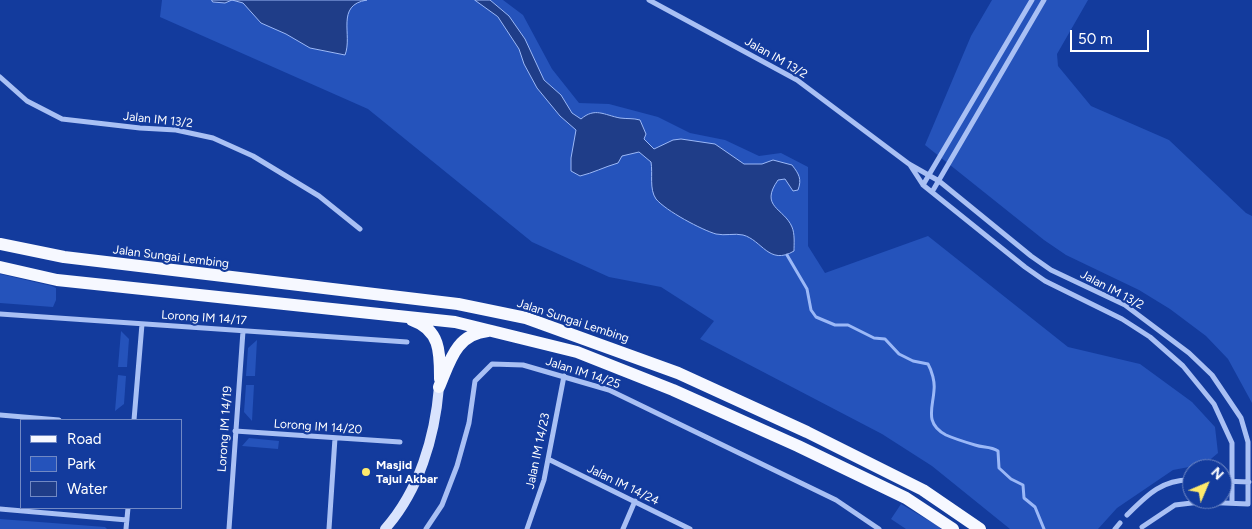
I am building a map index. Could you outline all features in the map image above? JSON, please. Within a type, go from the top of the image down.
[{"type":"main road","name":"Jalan Sungai Lembing","points":[[0,244],[64,257],[458,304],[526,318],[678,373],[807,432],[923,490],[980,529]]},
{"type":"main road","points":[[0,267],[57,280],[455,322],[577,352],[673,390],[798,446],[906,498],[953,529]]},
{"type":"main road","points":[[405,317],[420,322],[437,341],[440,387]]},
{"type":"main road","points":[[440,387],[453,354],[461,341],[474,334],[499,332]]},
{"type":"street","name":"Jalan IM 13/2","points":[[649,0],[758,57],[797,80],[909,164],[939,181],[1031,256],[1051,270],[1125,305],[1155,325],[1212,374],[1241,418],[1248,442],[1248,504],[1232,503]]},
{"type":"street","points":[[923,185],[1032,0]]},
{"type":"street","points":[[932,192],[1044,0]]},
{"type":"street","name":"Jalan IM 13/2","points":[[0,77],[27,101],[62,119],[176,130],[213,138],[253,156],[319,196],[360,229]]},
{"type":"street","name":"Jalan IM 13/2","points":[[909,164],[923,185],[1025,268],[1045,281],[1122,319],[1150,337],[1183,366],[1214,404],[1232,443],[1232,459]]},
{"type":"street","name":"Lorong IM 14/17","points":[[0,314],[407,342]]},
{"type":"street","points":[[134,419],[142,324]]},
{"type":"street","name":"Lorong IM 14/19","points":[[229,529],[243,331]]},
{"type":"street","name":"Jalan IM 14/25","points":[[426,529],[442,505],[457,466],[468,423],[475,381],[492,364],[522,365],[609,390],[819,491],[879,529]]},
{"type":"street","name":"Jalan IM 14/23","points":[[526,529],[536,504],[548,459],[564,376]]},
{"type":"street","points":[[385,529],[406,499],[424,461],[435,420],[440,387]]},
{"type":"street","points":[[0,415],[47,419]]},
{"type":"street","name":"Lorong IM 14/20","points":[[236,431],[400,442]]},
{"type":"street","points":[[329,529],[335,438]]},
{"type":"street","name":"Jalan IM 14/24","points":[[548,459],[690,529]]},
{"type":"street","points":[[1127,515],[1160,485],[1170,481],[1182,480]]},
{"type":"street","points":[[1232,482],[1248,482]]},
{"type":"street","points":[[623,529],[635,501]]},
{"type":"street","points":[[1142,528],[1174,505],[1182,504]]},
{"type":"street","points":[[0,509],[127,520]]},
{"type":"street","points":[[126,529],[128,509]]},
{"type":"street","points":[[1115,529],[1120,523]]},
{"type":"green space","points":[[162,0],[503,0],[523,15],[552,69],[579,103],[609,104],[658,117],[690,133],[725,140],[759,156],[781,153],[808,167],[808,246],[825,273],[928,236],[1068,347],[1140,364],[1192,402],[1215,427],[1218,453],[1211,459],[1182,459],[1182,468],[1173,470],[1117,508],[1098,529],[1010,529],[932,466],[882,434],[700,339],[714,321],[661,287],[609,277],[532,242],[368,109],[160,17]]},
{"type":"green space","points":[[992,0],[1088,0],[1057,54],[1058,66],[1091,106],[1169,140],[1246,213],[1252,216],[1252,403],[1228,359],[1206,336],[1170,309],[1139,290],[1066,255],[1044,240],[925,145],[971,36]]},
{"type":"green space","points":[[0,274],[56,288],[56,300],[53,307],[0,303]]},
{"type":"green space","points":[[121,331],[129,339],[127,367],[118,367]]},
{"type":"green space","points":[[257,340],[255,376],[246,376],[248,348]]},
{"type":"green space","points":[[118,375],[126,376],[124,404],[115,411]]},
{"type":"green space","points":[[246,385],[254,385],[252,421],[244,412]]},
{"type":"green space","points":[[249,438],[279,441],[278,449],[242,446]]},
{"type":"green space","points":[[901,504],[941,529],[906,529],[891,519]]},
{"type":"green space","points":[[0,519],[105,527],[107,529],[0,529]]},
{"type":"water","points":[[212,0],[232,0],[225,3],[213,2]]},
{"type":"water","points":[[232,0],[367,0],[357,3],[348,14],[345,55],[310,48],[286,34],[261,23],[243,3]]},
{"type":"water","points":[[475,0],[490,0],[509,16],[525,39],[544,80],[561,95],[572,113],[581,119],[586,115],[595,113],[640,120],[646,134],[644,139],[654,149],[673,140],[681,139],[715,144],[744,164],[762,164],[773,160],[792,165],[799,177],[798,190],[793,191],[785,179],[778,180],[771,196],[772,202],[792,227],[794,251],[778,256],[743,235],[716,234],[676,214],[656,199],[652,186],[651,162],[639,152],[622,156],[618,163],[585,175],[580,176],[571,171],[571,158],[576,130],[560,116],[537,88],[524,64],[519,49],[498,17]]},
{"type":"waterway","points":[[787,255],[807,289],[811,310],[816,317],[835,325],[848,325],[874,338],[885,339],[899,354],[913,361],[928,364],[934,384],[931,415],[935,425],[946,435],[998,451],[999,468],[1011,479],[1023,485],[1024,498],[1035,507],[1044,529]]},
{"type":"place","name":"Masjid Tajul Akbar","points":[[366,472]]}]
